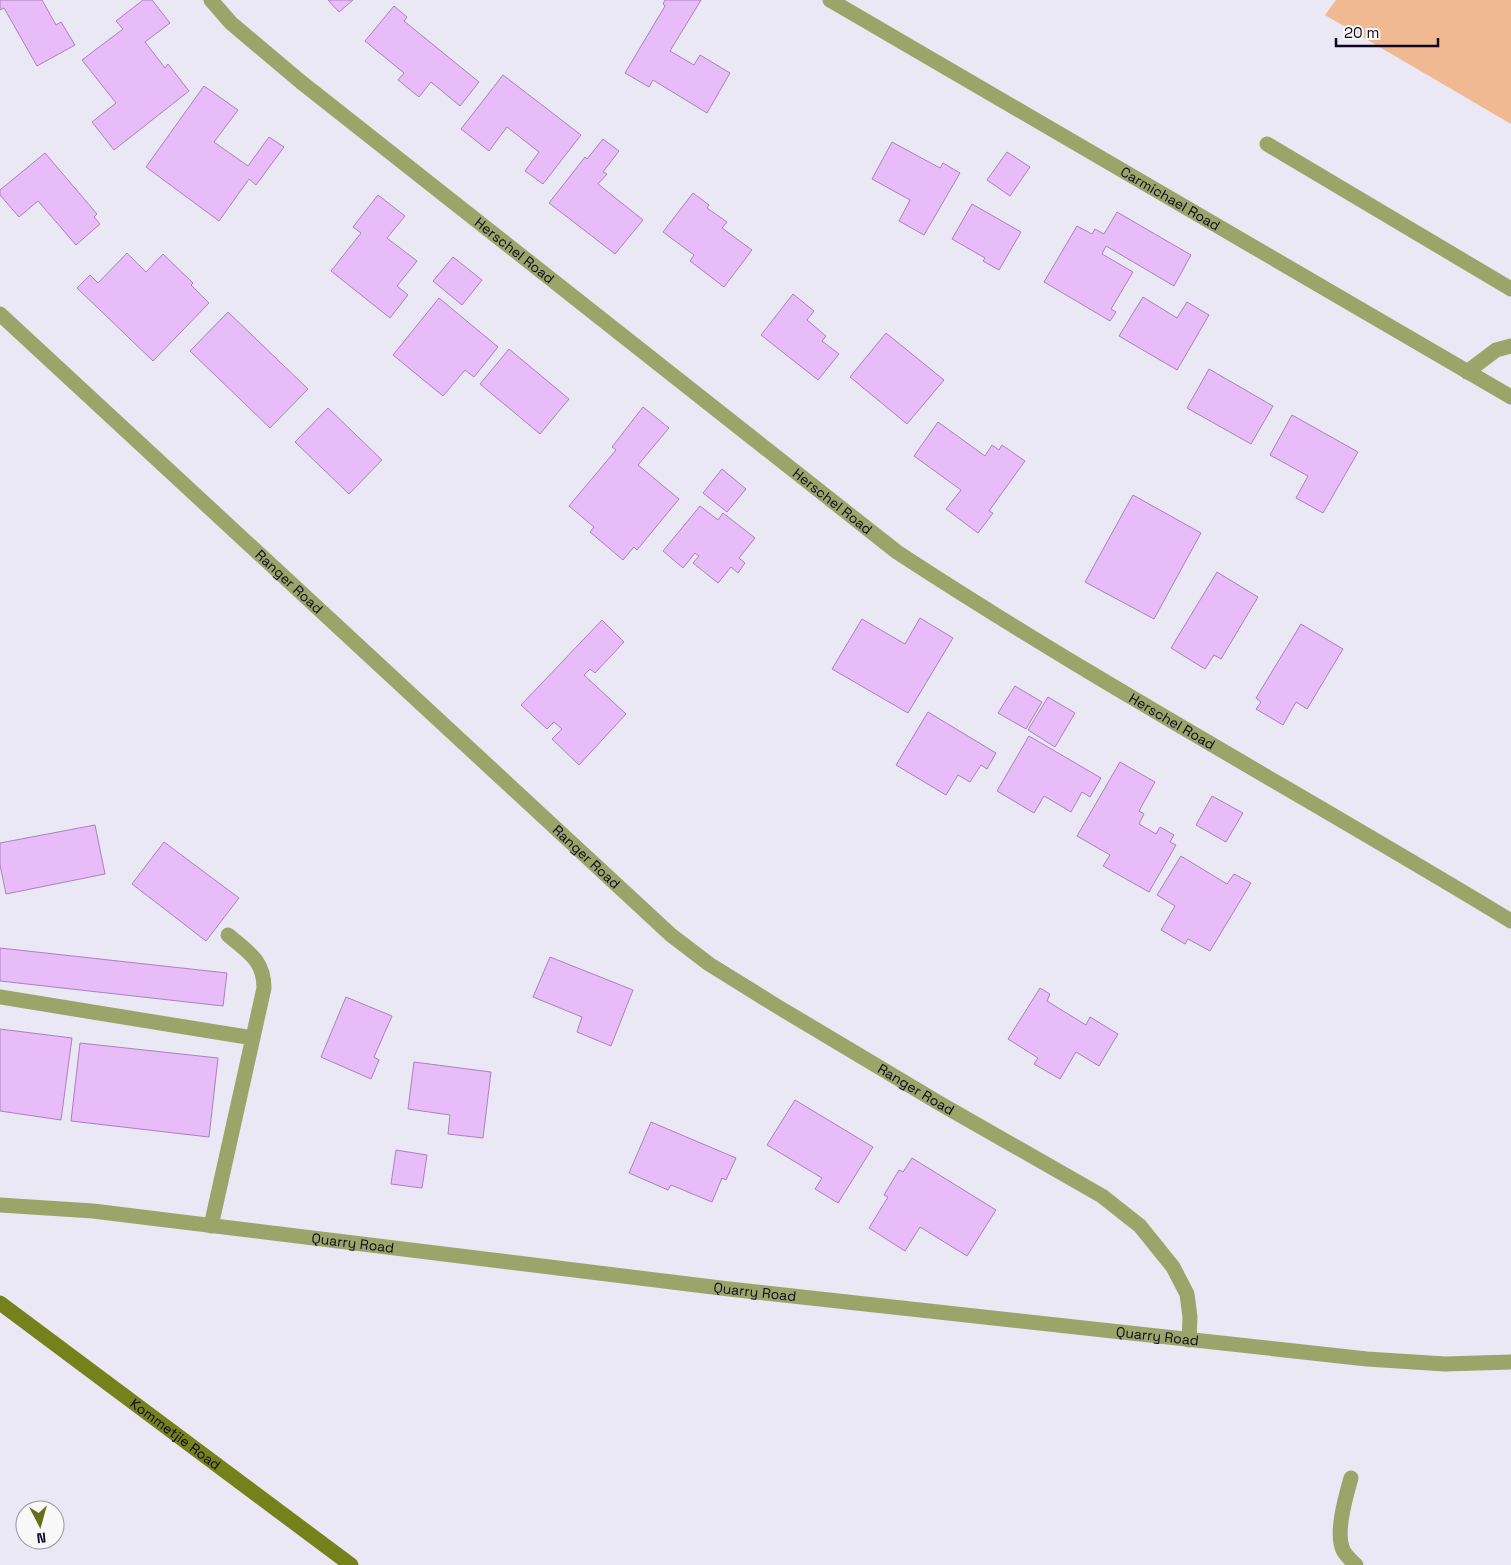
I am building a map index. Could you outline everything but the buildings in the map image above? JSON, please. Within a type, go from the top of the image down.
[{"type":"main road","name":"Kommetjie Road","points":[[0,1303],[351,1565]]},
{"type":"street","name":"Herschel Road","points":[[211,0],[231,22],[300,82],[897,552],[1050,649],[1511,920]]},
{"type":"street","name":"Carmichael Road","points":[[830,0],[1511,397]]},
{"type":"street","points":[[1267,144],[1511,289]]},
{"type":"street","name":"Ranger Road","points":[[0,314],[671,935],[710,964],[797,1019],[938,1103],[1102,1196],[1140,1226],[1173,1267],[1187,1294],[1190,1317],[1189,1340]]},
{"type":"street","points":[[1467,372],[1496,350],[1511,346]]},
{"type":"street","points":[[211,1226],[264,988],[264,977],[254,956],[228,936]]},
{"type":"street","points":[[0,997],[253,1038]]},
{"type":"street","name":"Quarry Road","points":[[0,1205],[94,1211],[710,1286],[1367,1359],[1444,1364],[1511,1362]]},
{"type":"street","points":[[1350,1478],[1342,1510],[1341,1538],[1343,1550],[1356,1565]]},
{"type":"shaded area","points":[[1336,0],[1511,0],[1511,124],[1325,15]]}]
